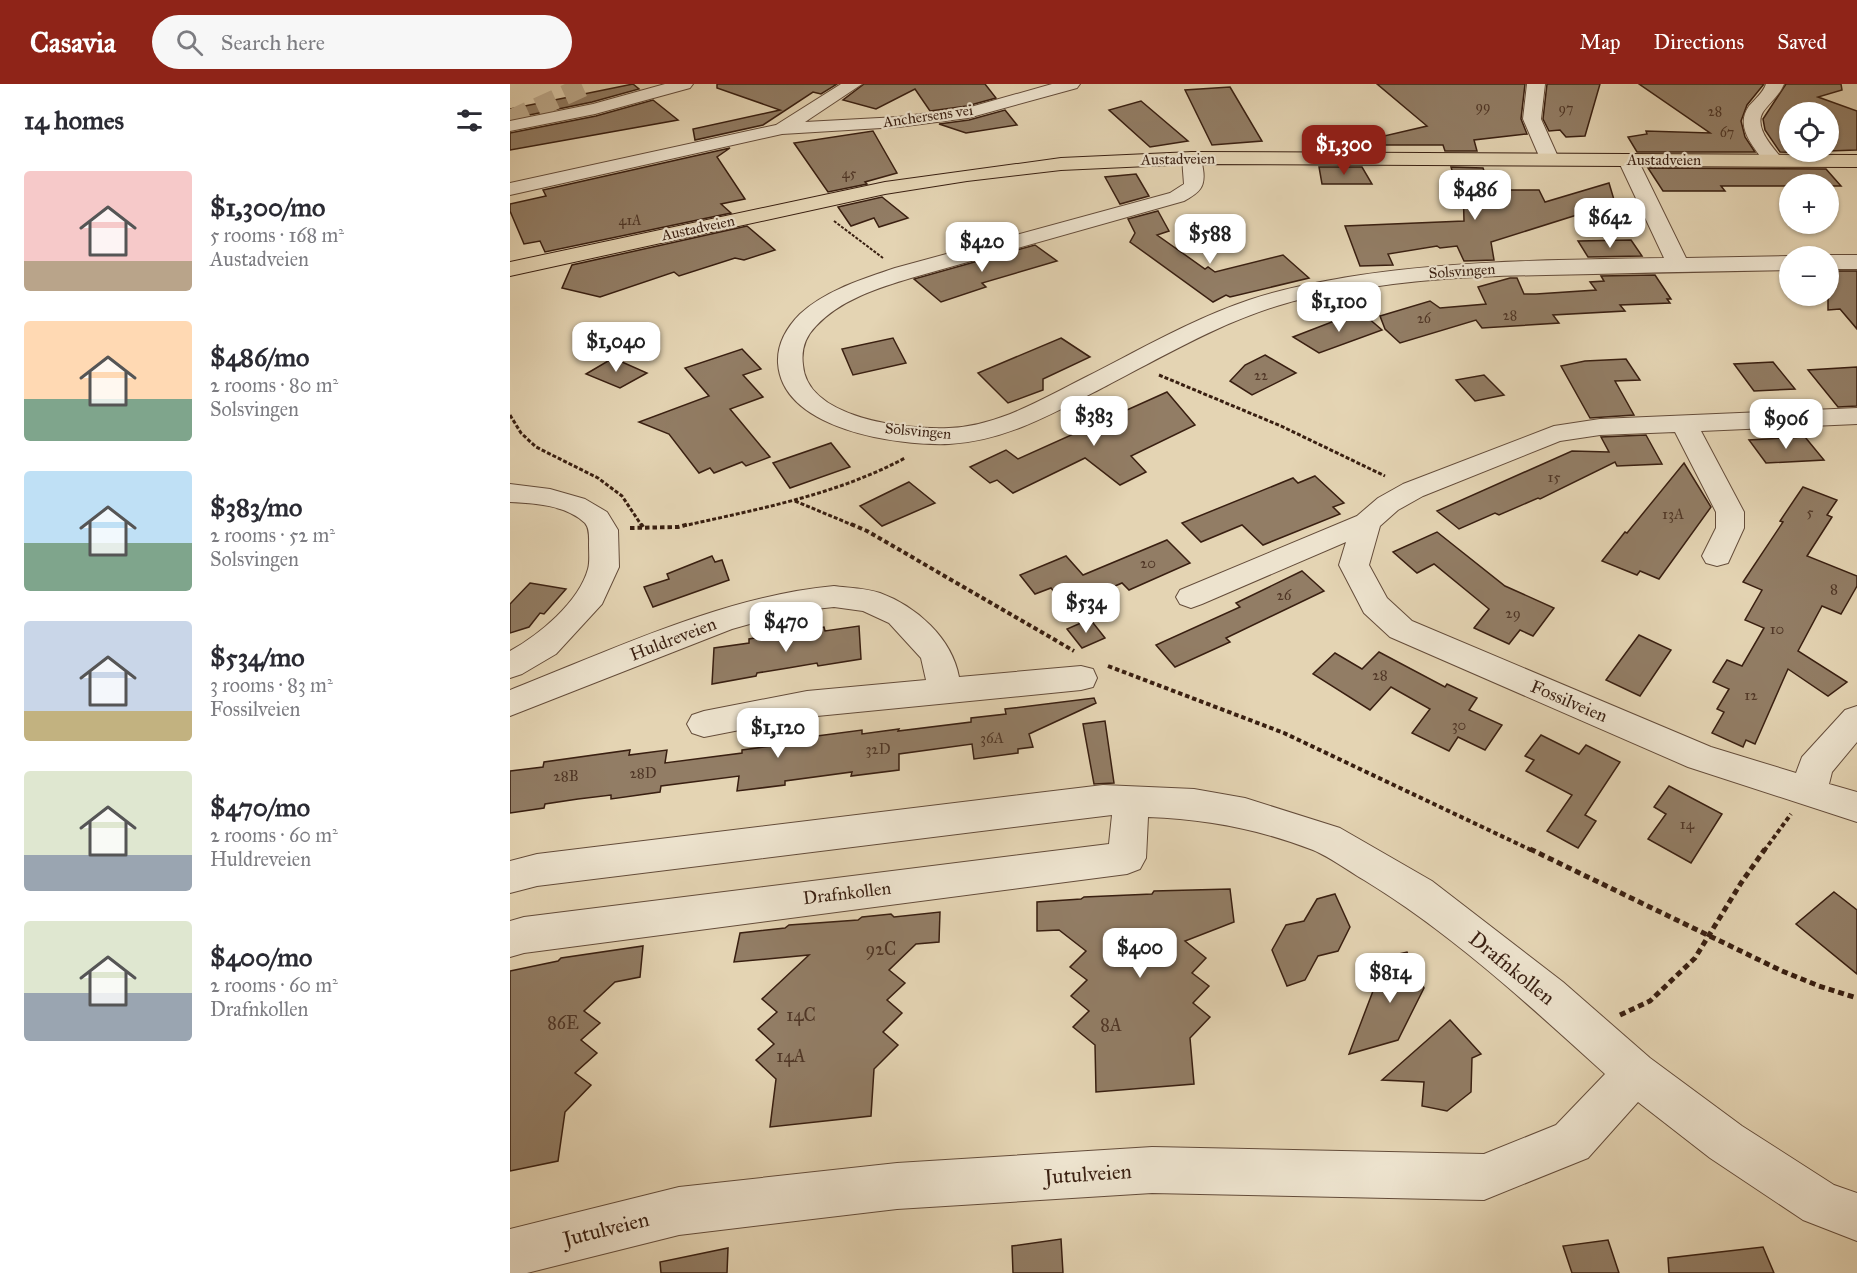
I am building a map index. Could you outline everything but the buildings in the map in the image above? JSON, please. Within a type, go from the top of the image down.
[{"type":"main road","name":"Austadveien","points":[[510,269],[819,201],[925,181],[994,171],[1100,161],[1191,158],[1857,161]]},
{"type":"street","points":[[510,126],[605,106],[684,84]]},
{"type":"street","name":"Anchersens vei","points":[[782,129],[853,84]]},
{"type":"street","name":"Anchersens vei","points":[[510,189],[782,129],[898,122],[968,113],[1071,84]]},
{"type":"street","points":[[1536,84],[1537,92],[1530,109],[1531,118],[1549,159]]},
{"type":"street","points":[[1773,160],[1752,126],[1750,118],[1768,97],[1775,84]]},
{"type":"street","name":"Solsvingen","points":[[1191,158],[1197,175],[1194,186],[1177,197],[863,285],[826,305],[796,334],[790,348],[789,367],[793,379],[804,395],[822,409],[858,424],[896,432],[946,436],[993,428],[1038,411],[1220,320],[1279,297],[1377,279],[1453,270],[1779,263]]},
{"type":"street","points":[[1628,160],[1678,264]]},
{"type":"street","points":[[1839,262],[1857,262]]},
{"type":"street","points":[[1191,597],[1367,522],[1388,504],[1413,490],[1554,434],[1600,427],[1857,416]]},
{"type":"street","points":[[1684,424],[1730,512],[1730,528],[1717,556]]},
{"type":"street","points":[[510,493],[540,495],[575,505],[597,518],[603,530],[604,567],[591,597],[553,638],[545,646],[510,666]]},
{"type":"street","name":"Fossilveien","points":[[1367,522],[1354,565],[1375,605],[1401,629],[1700,757],[1857,807]]},
{"type":"street","name":"Huldreveien","points":[[510,703],[738,615],[809,597],[844,597],[873,603],[897,613],[915,626],[938,659],[944,691]]},
{"type":"street","points":[[704,724],[807,704],[944,691],[1089,666]]},
{"type":"street","points":[[1809,792],[1815,767],[1857,718]]},
{"type":"street","name":"Drafnkollen","points":[[510,877],[549,868],[1103,800],[1194,804],[1245,813],[1327,838],[1418,893],[1548,995],[1635,1073],[1726,1142],[1820,1203],[1857,1217]]},
{"type":"street","name":"Drafnkollen","points":[[510,939],[524,935],[1127,858],[1131,800]]},
{"type":"street","name":"Jutulveien","points":[[510,1253],[679,1211],[897,1186],[1152,1170],[1484,1177],[1572,1142],[1635,1073]]},
{"type":"path","points":[[819,201],[823,212],[903,273]]},
{"type":"path","points":[[1131,364],[1281,426],[1413,490]]},
{"type":"path","points":[[510,415],[521,433],[536,447],[598,478],[622,496],[644,527],[678,527],[795,501],[879,472],[946,436]]},
{"type":"path","points":[[795,501],[867,531],[1089,666],[1284,733],[1711,935],[1758,960],[1830,991],[1857,998]]},
{"type":"path","points":[[1587,1030],[1650,1001],[1695,958],[1753,866],[1809,792]]},
{"type":"tunnel","points":[[510,120],[589,84]]}]
